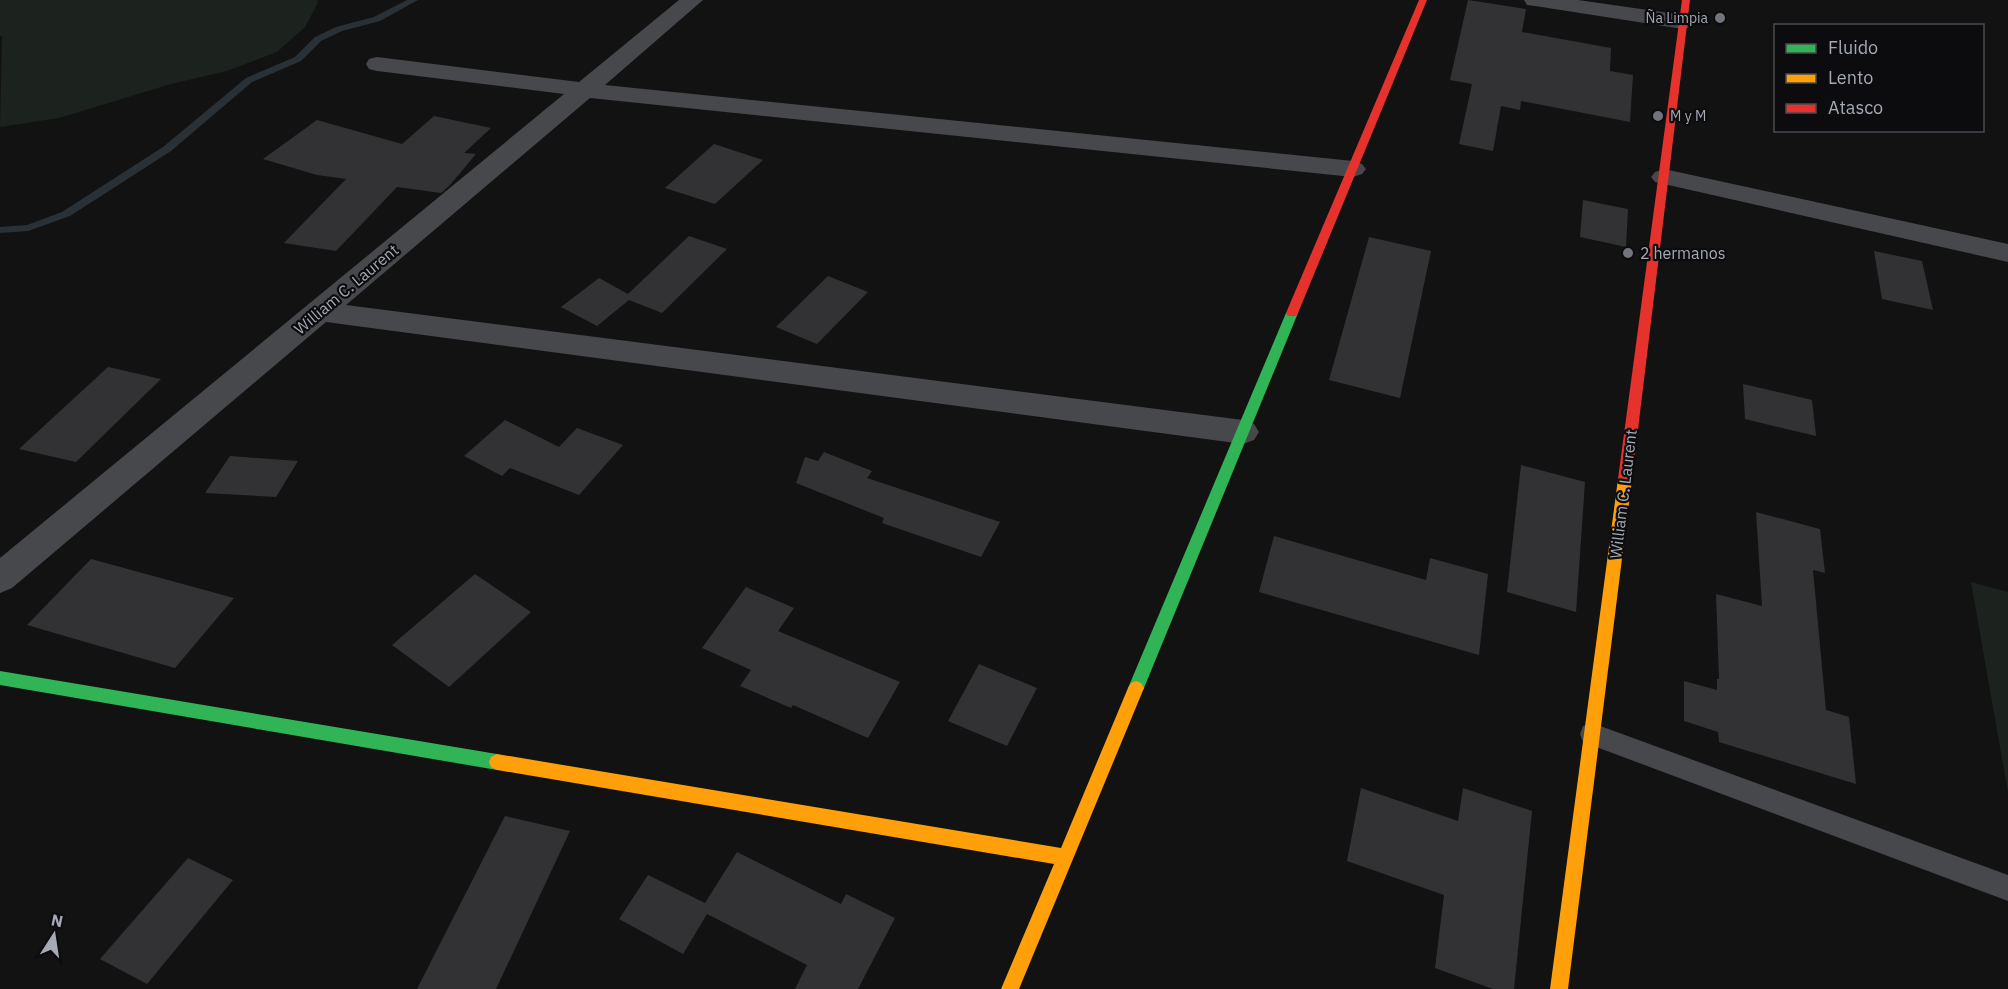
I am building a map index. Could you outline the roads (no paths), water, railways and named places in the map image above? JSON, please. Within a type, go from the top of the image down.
[{"type":"street","name":"William C. Laurent","points":[[0,578],[692,0]]},
{"type":"street","points":[[1010,989],[1423,0]]},
{"type":"street","points":[[1535,0],[1683,22]]},
{"type":"street","name":"William C. Laurent","points":[[1559,989],[1686,0]]},
{"type":"street","points":[[377,64],[584,90],[1353,169]]},
{"type":"street","points":[[1664,177],[2008,253]]},
{"type":"street","points":[[320,311],[1243,432]]},
{"type":"street","points":[[0,678],[1065,857]]},
{"type":"lane","points":[[1592,734],[2008,888]]},
{"type":"waterway","points":[[0,230],[28,228],[66,214],[167,149],[249,80],[298,59],[318,39],[339,29],[377,19],[414,0]]},
{"type":"place","name":"Ña Limpia","points":[[1720,18]]},
{"type":"place","name":"M y M","points":[[1658,116]]},
{"type":"place","name":"2 hermanos","points":[[1628,253]]}]
